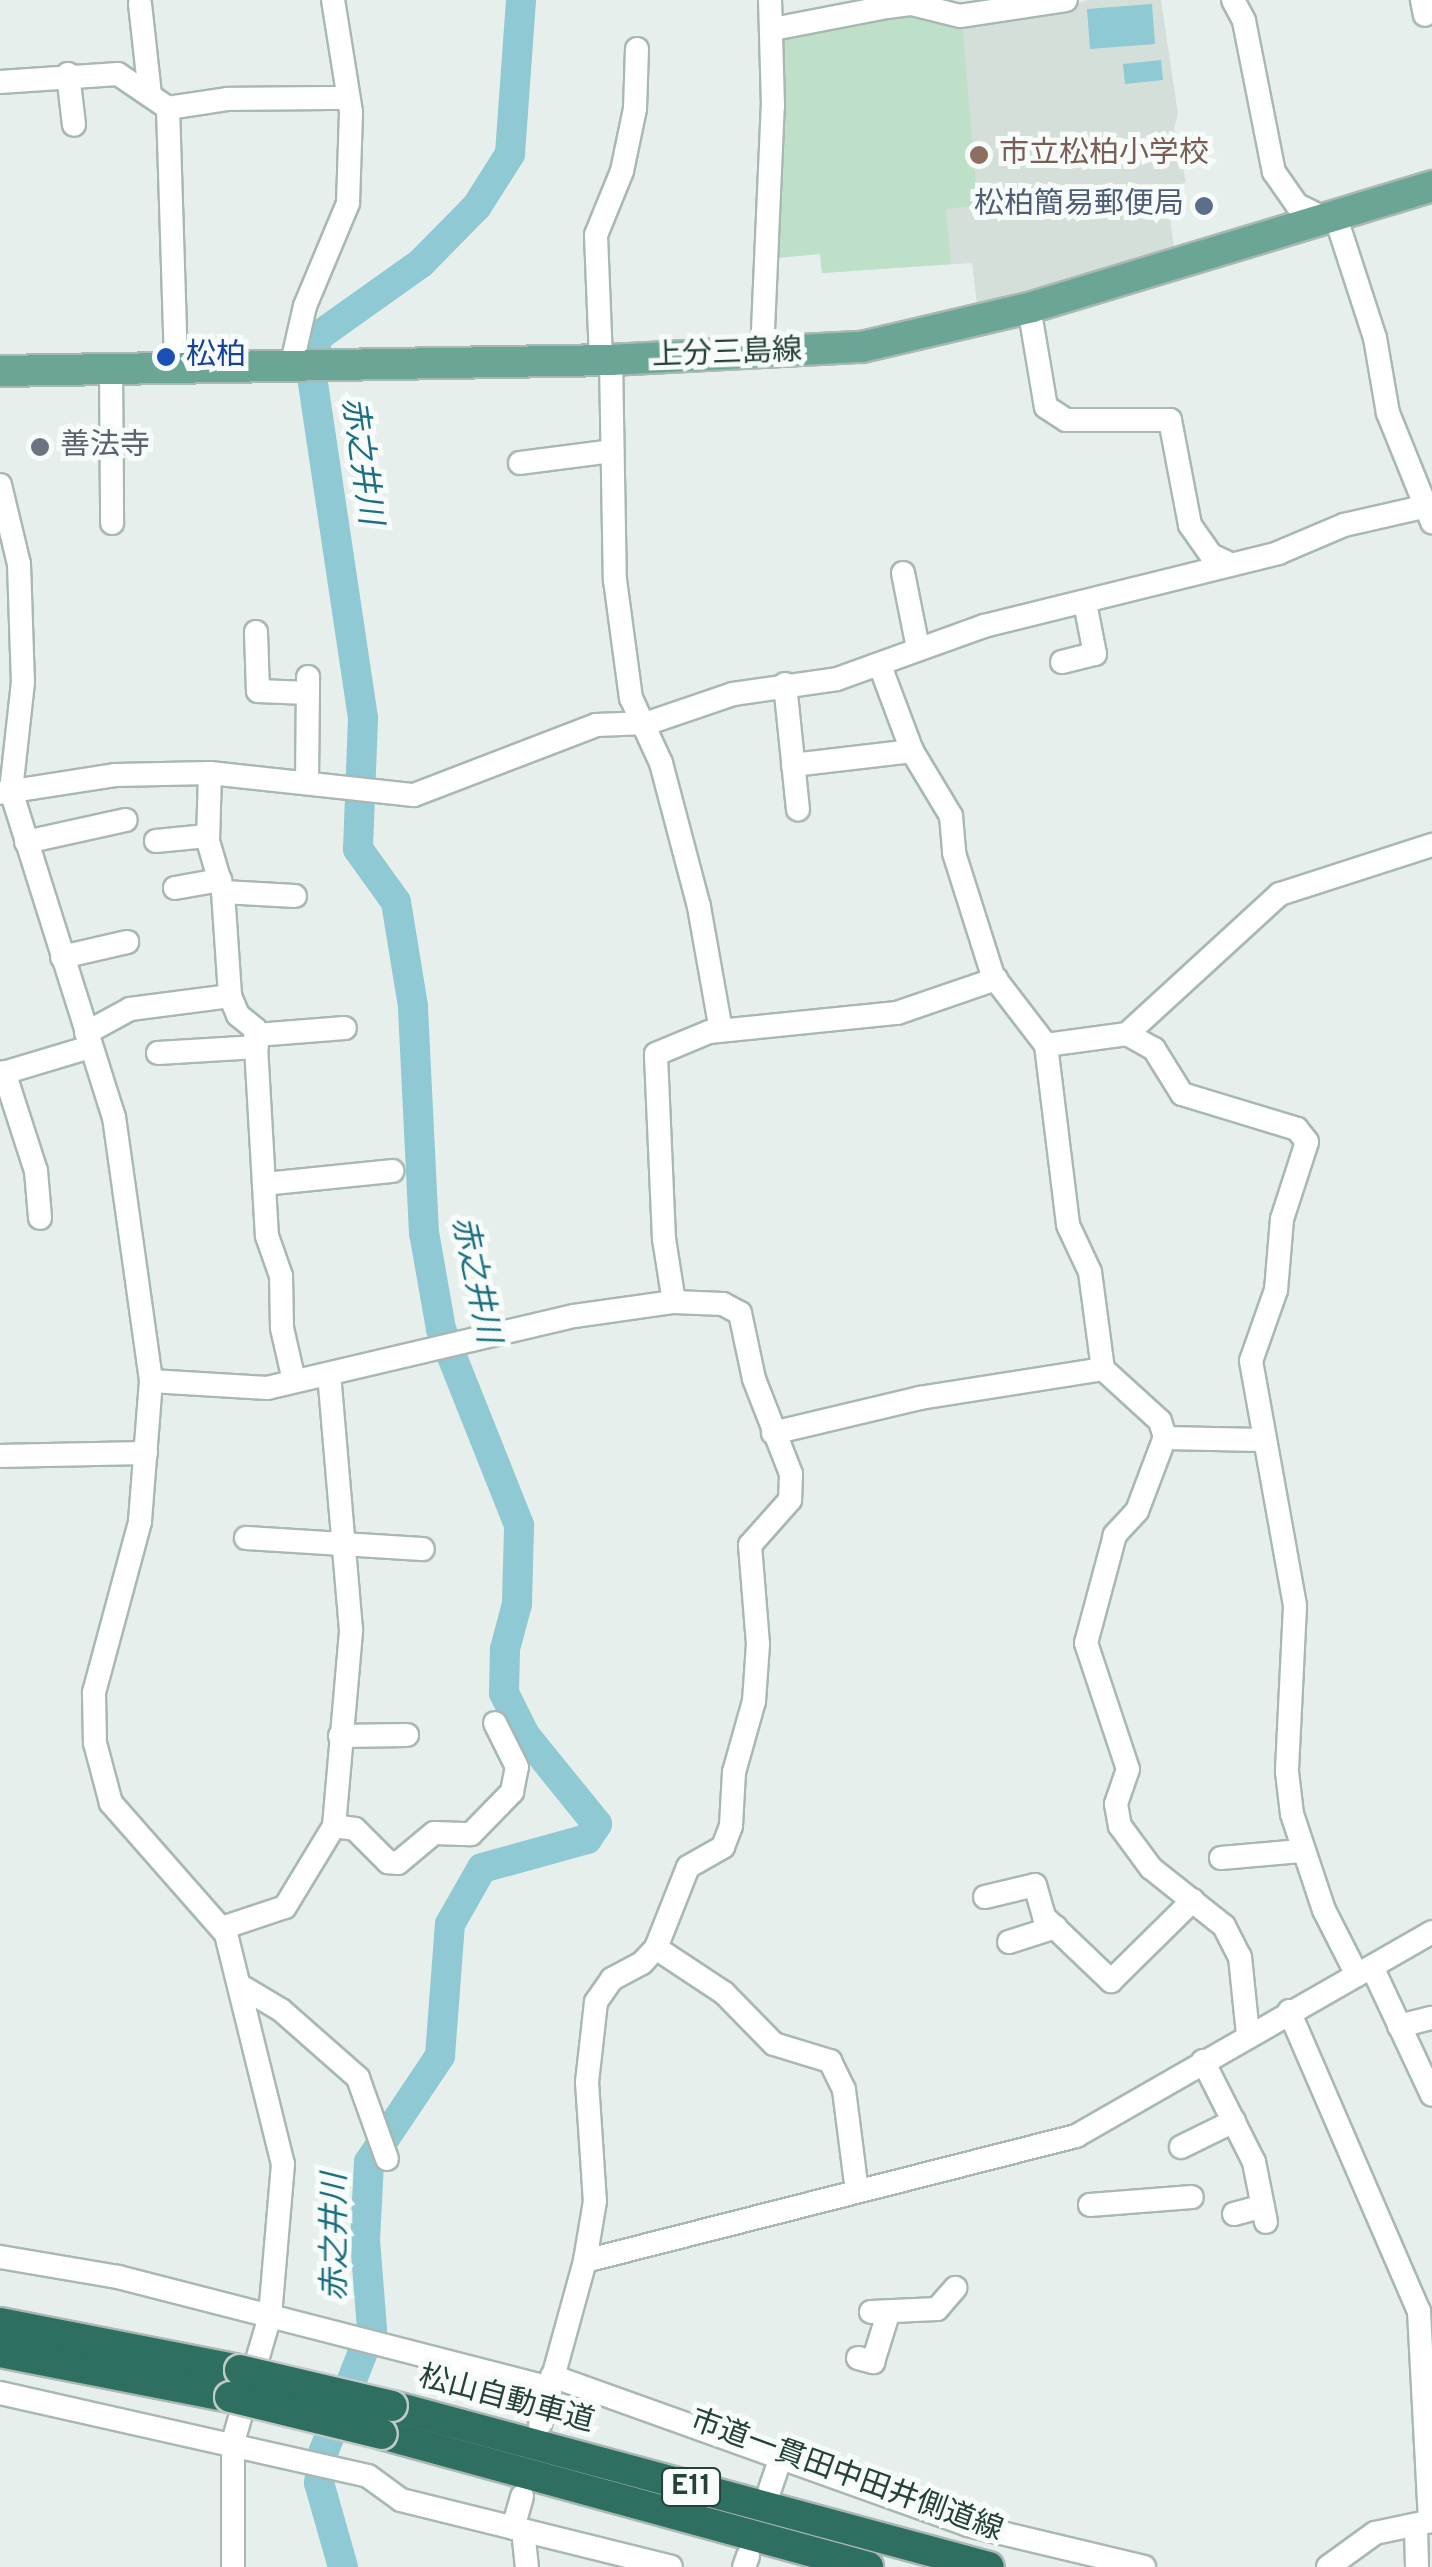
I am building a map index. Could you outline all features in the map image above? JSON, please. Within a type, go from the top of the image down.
[{"type":"highway","name":"松山自動車道","points":[[0,2323],[989,2567]]},
{"type":"highway","name":"松山自動車道","points":[[0,2352],[235,2384]]},
{"type":"highway","name":"松山自動車道","points":[[387,2420],[868,2567]]},
{"type":"main road","name":"上分三島線","points":[[0,371],[111,365],[606,360],[862,347],[1029,308],[1432,186]]},
{"type":"street","points":[[292,363],[305,306],[348,203],[348,98],[333,0]]},
{"type":"street","points":[[762,353],[773,29],[770,0]]},
{"type":"street","points":[[773,29],[899,5],[960,16],[1066,0]]},
{"type":"street","points":[[6,792],[116,775],[210,773],[306,780],[383,795],[414,794],[596,725],[648,723],[784,684],[837,679],[918,648],[1226,562],[1278,553],[1344,525],[1427,507],[1388,414],[1375,338],[1329,217],[1296,204],[1274,172],[1244,22],[1233,0]]},
{"type":"street","points":[[140,4],[159,102],[176,364]]},
{"type":"street","points":[[637,49],[635,109],[622,171],[596,235],[612,452],[615,580],[631,698],[648,723],[699,907],[721,1030]]},
{"type":"street","points":[[0,71],[0,82],[68,74],[118,74],[159,102],[348,98]]},
{"type":"street","points":[[68,74],[74,125]]},
{"type":"street","points":[[1029,308],[1046,407],[1066,420],[1170,420],[1190,525],[1210,555],[1226,562]]},
{"type":"street","points":[[111,365],[112,523]]},
{"type":"street","points":[[520,463],[544,453],[612,452]]},
{"type":"street","points":[[0,485],[23,682],[6,792],[26,842],[117,1134],[151,1381],[140,1522],[94,1693],[95,1743],[111,1803],[222,1928],[244,1988],[283,2164],[270,2316],[233,2442],[233,2567]]},
{"type":"street","points":[[903,573],[918,648]]},
{"type":"street","points":[[1062,662],[1096,654],[1085,604]]},
{"type":"street","points":[[256,632],[258,691],[308,685],[306,780]]},
{"type":"street","points":[[874,666],[895,695],[912,751],[951,816],[954,854],[996,980],[1046,1046],[1068,1225],[1090,1272],[1103,1369],[1160,1421],[1164,1438],[1137,1511],[1115,1535],[1086,1643],[1128,1768],[1116,1804],[1120,1826],[1151,1868],[1217,1916],[1240,1957],[1248,2035]]},
{"type":"street","points":[[784,684],[798,809]]},
{"type":"street","points":[[793,765],[912,751]]},
{"type":"street","points":[[210,773],[207,836],[222,886],[230,996],[256,1041],[264,1184],[294,1380]]},
{"type":"street","points":[[26,842],[126,820]]},
{"type":"street","points":[[156,841],[207,836]]},
{"type":"street","points":[[1046,1046],[1126,1034],[1280,894],[1432,845]]},
{"type":"street","points":[[175,888],[222,886],[296,896]]},
{"type":"street","points":[[62,957],[128,942]]},
{"type":"street","points":[[674,1302],[664,1239],[656,1054],[721,1030],[897,1013],[996,980]]},
{"type":"street","points":[[40,1218],[36,1170],[2,1073],[88,1040],[130,1009],[230,996]]},
{"type":"street","points":[[158,1052],[345,1028]]},
{"type":"street","points":[[1126,1034],[1154,1049],[1182,1094],[1296,1129],[1306,1142],[1282,1219],[1276,1290],[1252,1352],[1262,1440],[1295,1606],[1288,1772],[1301,1851],[1364,1971],[1400,2026],[1432,2095]]},
{"type":"street","points":[[264,1184],[392,1171]]},
{"type":"street","points":[[151,1381],[246,1390],[432,1354],[574,1316],[674,1302],[722,1304],[740,1313],[773,1433],[791,1474],[790,1500],[750,1545],[758,1644],[754,1701],[732,1782],[731,1826],[723,1847],[688,1867],[656,1948],[642,1963],[612,1979],[596,2002],[587,2082],[595,2201],[586,2261],[540,2424]]},
{"type":"street","points":[[773,1433],[920,1398],[1103,1369]]},
{"type":"street","points":[[222,1928],[286,1907],[334,1826],[351,1630],[329,1376]]},
{"type":"street","points":[[1164,1438],[1262,1440]]},
{"type":"street","points":[[0,1456],[146,1453]]},
{"type":"street","points":[[246,1538],[423,1549]]},
{"type":"street","points":[[334,1826],[355,1829],[388,1862],[398,1863],[434,1833],[472,1834],[512,1792],[517,1767],[495,1723]]},
{"type":"street","points":[[340,1736],[406,1735]]},
{"type":"street","points":[[1221,1858],[1301,1851]]},
{"type":"street","points":[[985,1898],[1035,1885],[1044,1916],[1111,1982],[1193,1900]]},
{"type":"street","points":[[1009,1942],[1056,1927]]},
{"type":"street","points":[[586,2261],[1076,2136],[1432,1932]]},
{"type":"street","points":[[656,1948],[724,1993],[774,2044],[830,2062],[844,2090],[857,2191]]},
{"type":"street","points":[[244,1988],[281,2010],[358,2078],[386,2159]]},
{"type":"street","points":[[1289,2011],[1420,2311],[1426,2523],[1418,2567]]},
{"type":"street","points":[[1400,2026],[1432,2018]]},
{"type":"street","points":[[1204,2061],[1254,2162],[1264,2214],[1234,2214]]},
{"type":"street","points":[[1181,2148],[1234,2121]]},
{"type":"street","points":[[1090,2205],[1192,2197]]},
{"type":"street","points":[[0,2256],[118,2277],[270,2316]]},
{"type":"street","points":[[858,2358],[873,2362],[880,2313],[937,2309],[954,2288]]},
{"type":"street","name":"市道一貫田中田井側道線","points":[[270,2316],[392,2349],[550,2382],[781,2457],[968,2526],[1144,2567]]},
{"type":"street","points":[[0,2394],[233,2442],[368,2476],[401,2500],[671,2567]]},
{"type":"street","points":[[770,2489],[781,2457]]},
{"type":"street","points":[[522,2496],[518,2529],[526,2567]]},
{"type":"street","points":[[1328,2567],[1375,2533],[1426,2523]]},
{"type":"shaded area","name":"市立松柏小学校","points":[[1088,0],[1161,0],[1178,114],[1174,128],[1186,182],[1167,191],[1174,249],[977,304],[972,263],[822,273],[820,254],[775,258],[780,36],[1060,9]]},
{"type":"green space","points":[[907,11],[962,20],[978,206],[946,209],[951,264],[822,273],[820,254],[775,258],[780,36]]},
{"type":"water","points":[[1152,4],[1155,44],[1090,49],[1087,9]]},
{"type":"water","points":[[1161,60],[1163,80],[1125,84],[1123,64]]},
{"type":"waterway","name":"赤之井川","points":[[343,2567],[319,2483],[323,2453],[372,2329],[365,2241],[369,2162],[440,2056],[450,1924],[482,1868],[587,1839],[597,1824],[525,1735],[504,1693],[505,1649],[517,1604],[519,1525],[441,1329],[424,1233],[413,1006],[396,902],[358,849],[363,718],[312,378],[317,337],[421,263],[477,206],[510,154],[521,0]]},
{"type":"place","name":"市立松柏小学校","points":[[979,155]]},
{"type":"place","name":"松柏簡易郵便局","points":[[1204,206]]},
{"type":"place","name":"松柏","points":[[166,357]]},
{"type":"place","name":"善法寺","points":[[40,447]]}]
